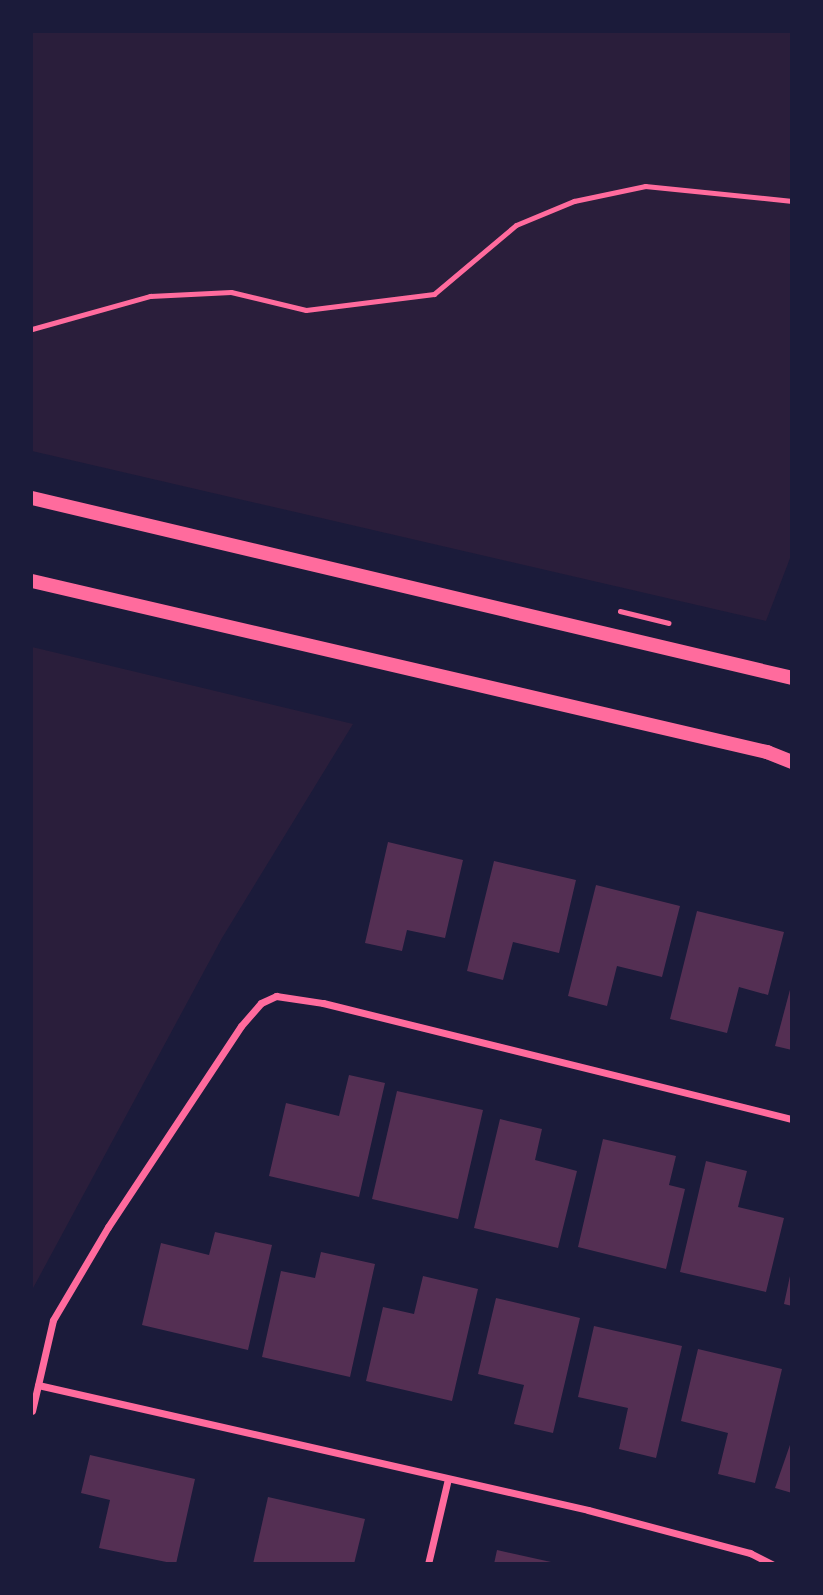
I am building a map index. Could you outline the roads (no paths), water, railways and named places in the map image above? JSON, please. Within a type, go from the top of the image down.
[{"type":"main road","points":[[32,498],[792,678]]},
{"type":"main road","points":[[32,581],[375,663],[767,752],[792,762]]},
{"type":"street","points":[[32,1411],[53,1320],[108,1227],[241,1026],[261,1003],[276,996],[323,1003],[792,1119]]},
{"type":"street","points":[[38,1385],[738,1549],[772,1563]]},
{"type":"street","points":[[428,1563],[448,1479]]},
{"type":"lane","points":[[32,329],[150,296],[231,292],[306,310],[434,294],[516,225],[574,201],[645,186],[792,201]]}]
